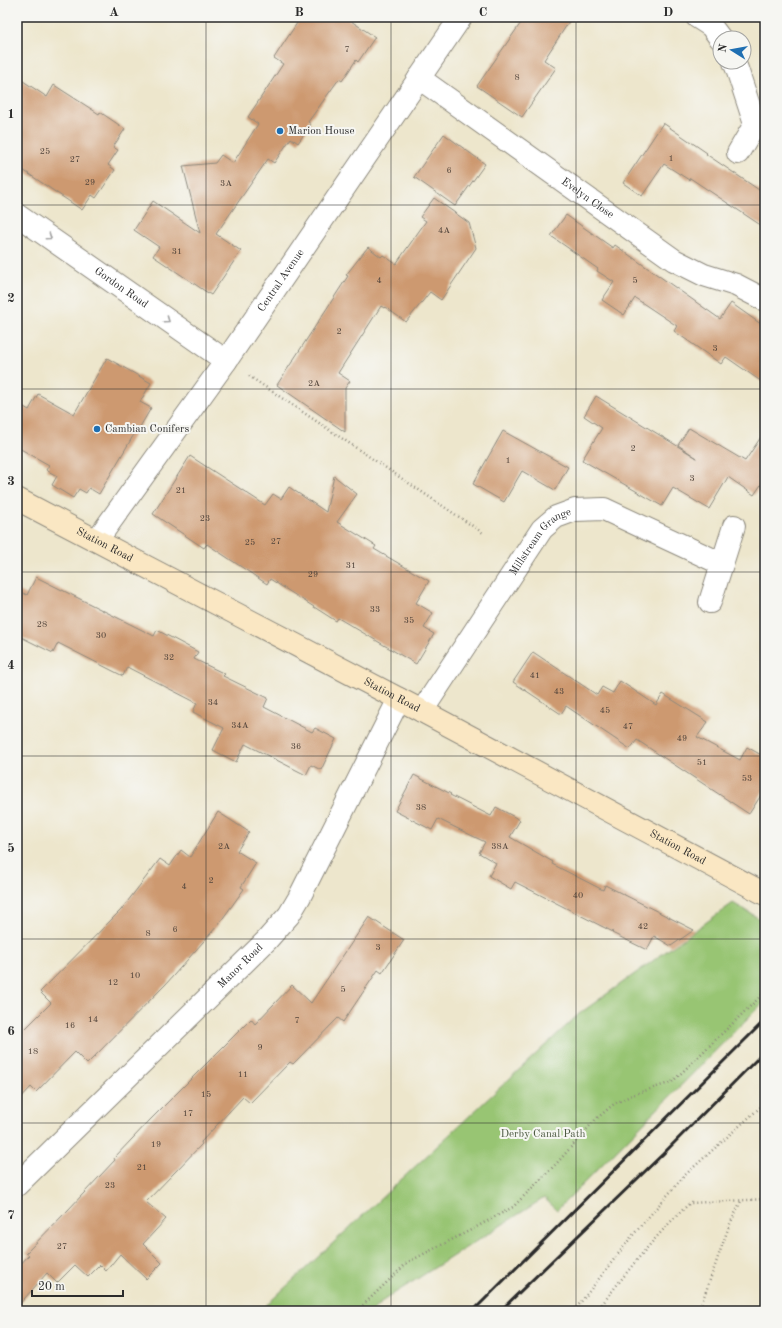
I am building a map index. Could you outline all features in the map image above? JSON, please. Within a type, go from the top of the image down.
[{"type":"main road","name":"Station Road","points":[[17,498],[422,710],[765,894]]},
{"type":"street","name":"Central Avenue","points":[[96,540],[226,361],[461,17]]},
{"type":"street","points":[[698,17],[711,26],[714,30]]},
{"type":"street","points":[[737,70],[755,124],[738,153]]},
{"type":"street","name":"Evelyn Close","points":[[419,78],[674,260],[704,275],[736,285],[765,300]]},
{"type":"street","name":"Gordon Road","points":[[17,215],[226,361]]},
{"type":"street","name":"Millstream Grange","points":[[422,710],[542,529],[556,517],[575,510],[604,509],[722,564]]},
{"type":"street","points":[[710,602],[734,526]]},
{"type":"street","name":"Manor Road","points":[[17,1185],[260,946],[289,915],[399,699]]},
{"type":"path","points":[[226,361],[483,533]]},
{"type":"path","points":[[357,1311],[408,1262],[513,1207],[557,1163],[596,1119],[614,1104],[632,1095],[672,1082],[765,992]]},
{"type":"path","points":[[574,1311],[632,1236],[685,1175],[765,1104]]},
{"type":"path","points":[[597,1311],[670,1221],[690,1203],[765,1200]]},
{"type":"path","points":[[698,1311],[729,1226],[741,1201]]},
{"type":"green space","name":"Derby Canal Path","points":[[733,903],[765,922],[765,1001],[557,1210],[544,1198],[384,1300],[372,1311],[260,1311],[579,1014]]},
{"type":"building","points":[[301,17],[345,17],[375,37],[358,62],[356,60],[342,81],[339,79],[308,122],[311,124],[298,143],[291,138],[274,163],[268,159],[216,234],[241,251],[211,295],[153,256],[159,247],[134,230],[153,201],[200,233],[183,166],[215,163],[221,155],[233,163],[258,124],[248,117],[283,64],[274,58]]},
{"type":"building","points":[[525,17],[572,17],[544,60],[556,68],[522,117],[477,86]]},
{"type":"building","points":[[17,77],[47,97],[54,85],[99,114],[100,112],[125,129],[113,147],[118,150],[108,165],[115,170],[96,198],[92,195],[82,210],[17,166]]},
{"type":"building","points":[[663,123],[765,194],[765,228],[690,178],[689,180],[664,164],[642,196],[623,183]]},
{"type":"building","points":[[444,134],[485,164],[455,206],[414,177]]},
{"type":"building","points":[[434,198],[469,223],[476,248],[441,300],[430,292],[406,322],[385,307],[384,308],[381,306],[338,373],[350,381],[345,388],[345,432],[277,385],[348,276],[346,275],[368,247],[381,257],[383,255],[396,264],[426,221],[420,217]]},
{"type":"building","points":[[566,215],[613,248],[615,245],[720,319],[731,303],[765,327],[765,384],[726,357],[721,364],[674,331],[677,326],[635,298],[624,315],[602,300],[614,282],[551,236]]},
{"type":"building","name":"Cambian Conifers","points":[[107,358],[151,383],[140,402],[151,408],[99,494],[89,488],[86,493],[79,489],[73,498],[52,485],[57,476],[46,470],[49,465],[17,447],[17,403],[29,410],[38,394],[74,414]]},
{"type":"building","points":[[596,396],[697,458],[678,445],[689,428],[745,461],[765,431],[765,479],[754,495],[728,477],[709,509],[673,488],[662,506],[582,460],[602,428],[584,416]]},
{"type":"building","points":[[503,431],[568,467],[555,490],[522,471],[504,502],[473,484]]},
{"type":"building","points":[[190,456],[265,505],[273,494],[281,499],[289,487],[326,512],[334,476],[357,494],[337,522],[376,546],[374,549],[429,581],[416,603],[433,613],[424,628],[434,634],[416,664],[338,618],[336,621],[270,579],[267,584],[207,544],[204,548],[153,514]]},
{"type":"building","points":[[36,577],[154,636],[157,630],[198,652],[194,659],[225,674],[223,676],[268,698],[264,707],[312,732],[315,728],[336,739],[321,770],[311,765],[306,775],[245,744],[236,762],[213,750],[224,728],[193,712],[197,703],[127,667],[123,676],[58,643],[53,653],[17,635],[17,590],[27,595]]},
{"type":"building","points":[[533,652],[597,695],[602,687],[613,693],[620,681],[656,705],[663,694],[708,722],[697,737],[740,760],[747,747],[765,757],[765,789],[749,814],[637,740],[630,749],[566,706],[561,714],[513,682]]},
{"type":"building","points":[[414,775],[491,816],[496,807],[520,820],[510,837],[553,862],[552,864],[603,890],[605,885],[694,930],[671,946],[654,936],[647,950],[515,882],[511,889],[489,876],[496,863],[479,853],[485,842],[438,819],[432,830],[395,811]]},
{"type":"building","points":[[218,812],[249,832],[237,851],[256,863],[241,887],[244,889],[218,925],[166,984],[87,1064],[75,1052],[36,1092],[31,1087],[17,1102],[17,1037],[51,1003],[40,992],[121,910],[160,859],[170,866],[181,850],[190,857]]},
{"type":"building","points":[[369,917],[404,940],[382,973],[378,970],[343,1022],[338,1018],[293,1064],[290,1062],[250,1103],[243,1097],[201,1142],[202,1144],[146,1202],[166,1219],[143,1244],[162,1263],[146,1279],[120,1254],[106,1271],[100,1265],[88,1277],[75,1265],[57,1283],[47,1273],[17,1307],[17,1268],[29,1255],[26,1253],[115,1160],[114,1158],[150,1120],[251,1019],[255,1024],[292,985],[311,1003]]},
{"type":"railway","points":[[473,1311],[765,1020]]},
{"type":"railway","points":[[500,1311],[663,1154],[765,1051]]},
{"type":"place","name":"Marion House","points":[[280,131]]},
{"type":"place","name":"Cambian Conifers","points":[[97,429]]}]
